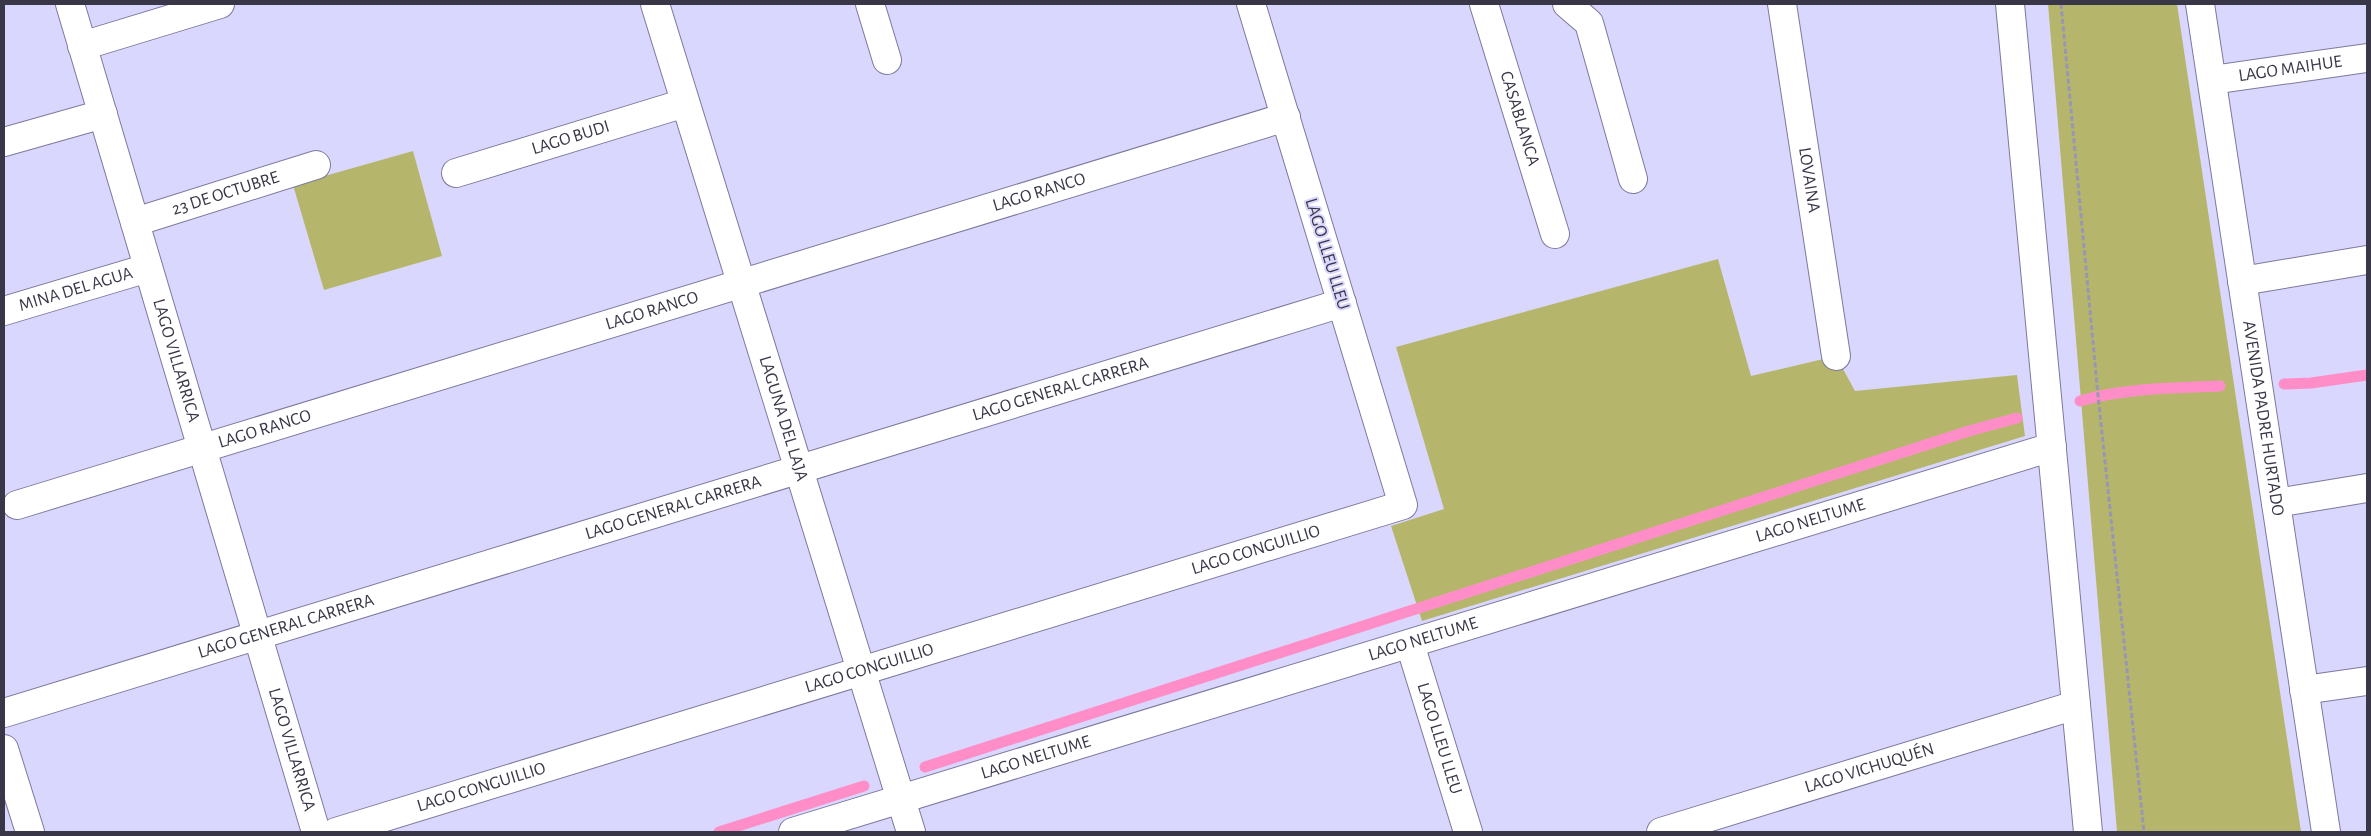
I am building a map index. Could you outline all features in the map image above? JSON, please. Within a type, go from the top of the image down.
[{"type":"street","name":"LAGO VILLARRICA","points":[[70,4],[316,832]]},
{"type":"street","points":[[82,46],[220,4]]},
{"type":"street","name":"LAGUNA DEL LAJA","points":[[655,4],[910,832]]},
{"type":"street","points":[[870,4],[887,60]]},
{"type":"street","name":"LAGO LLEU LLEU","points":[[1251,4],[1403,505]]},
{"type":"street","name":"CASABLANCA","points":[[1484,4],[1555,234]]},
{"type":"street","points":[[1567,4],[1589,23],[1633,179]]},
{"type":"street","name":"LOVAINA","points":[[1782,4],[1836,356]]},
{"type":"street","points":[[2010,4],[2088,832]]},
{"type":"street","name":"AVENIDA PADRE HURTADO","points":[[2200,4],[2326,832]]},
{"type":"street","name":"LAGO MAIHUE","points":[[2212,80],[2367,58]]},
{"type":"street","name":"LAGO BUDI","points":[[456,173],[685,103]]},
{"type":"street","points":[[4,142],[103,114]]},
{"type":"street","name":"LAGO RANCO","points":[[17,505],[1286,116]]},
{"type":"street","name":"23 DE OCTUBRE","points":[[135,222],[316,165]]},
{"type":"street","points":[[2242,281],[2367,260]]},
{"type":"street","name":"MINA DEL AGUA","points":[[4,311],[148,268]]},
{"type":"street","name":"LAGO GENERAL CARRERA","points":[[4,713],[1342,303]]},
{"type":"street","name":"LAGO NELTUME","points":[[793,832],[2052,447]]},
{"type":"street","points":[[2276,503],[2367,488]]},
{"type":"street","name":"LAGO CONGUILLIO","points":[[336,832],[1403,505]]},
{"type":"street","name":"LAGO LLEU LLEU","points":[[1410,644],[1468,832]]},
{"type":"street","points":[[2304,690],[2367,681]]},
{"type":"street","name":"LAGO VICHUQUÉN","points":[[1661,832],[2076,705]]},
{"type":"street","points":[[4,749],[30,832]]},
{"type":"path","points":[[2061,4],[2098,396],[2144,832]]},
{"type":"shaded area","points":[[2048,4],[2177,4],[2301,832],[2117,832]]},
{"type":"shaded area","points":[[413,151],[442,256],[324,290],[293,185]]},
{"type":"shaded area","points":[[1718,259],[1751,376],[1836,356],[1855,391],[2017,375],[2025,436],[1422,621],[1391,526],[1444,509],[1396,347]]},
{"type":"waterway","points":[[2284,384],[2311,383],[2367,375]]},
{"type":"waterway","points":[[2080,401],[2131,391],[2220,386]]},
{"type":"waterway","points":[[925,767],[1969,431],[2017,418]]},
{"type":"waterway","points":[[719,832],[864,786]]}]
